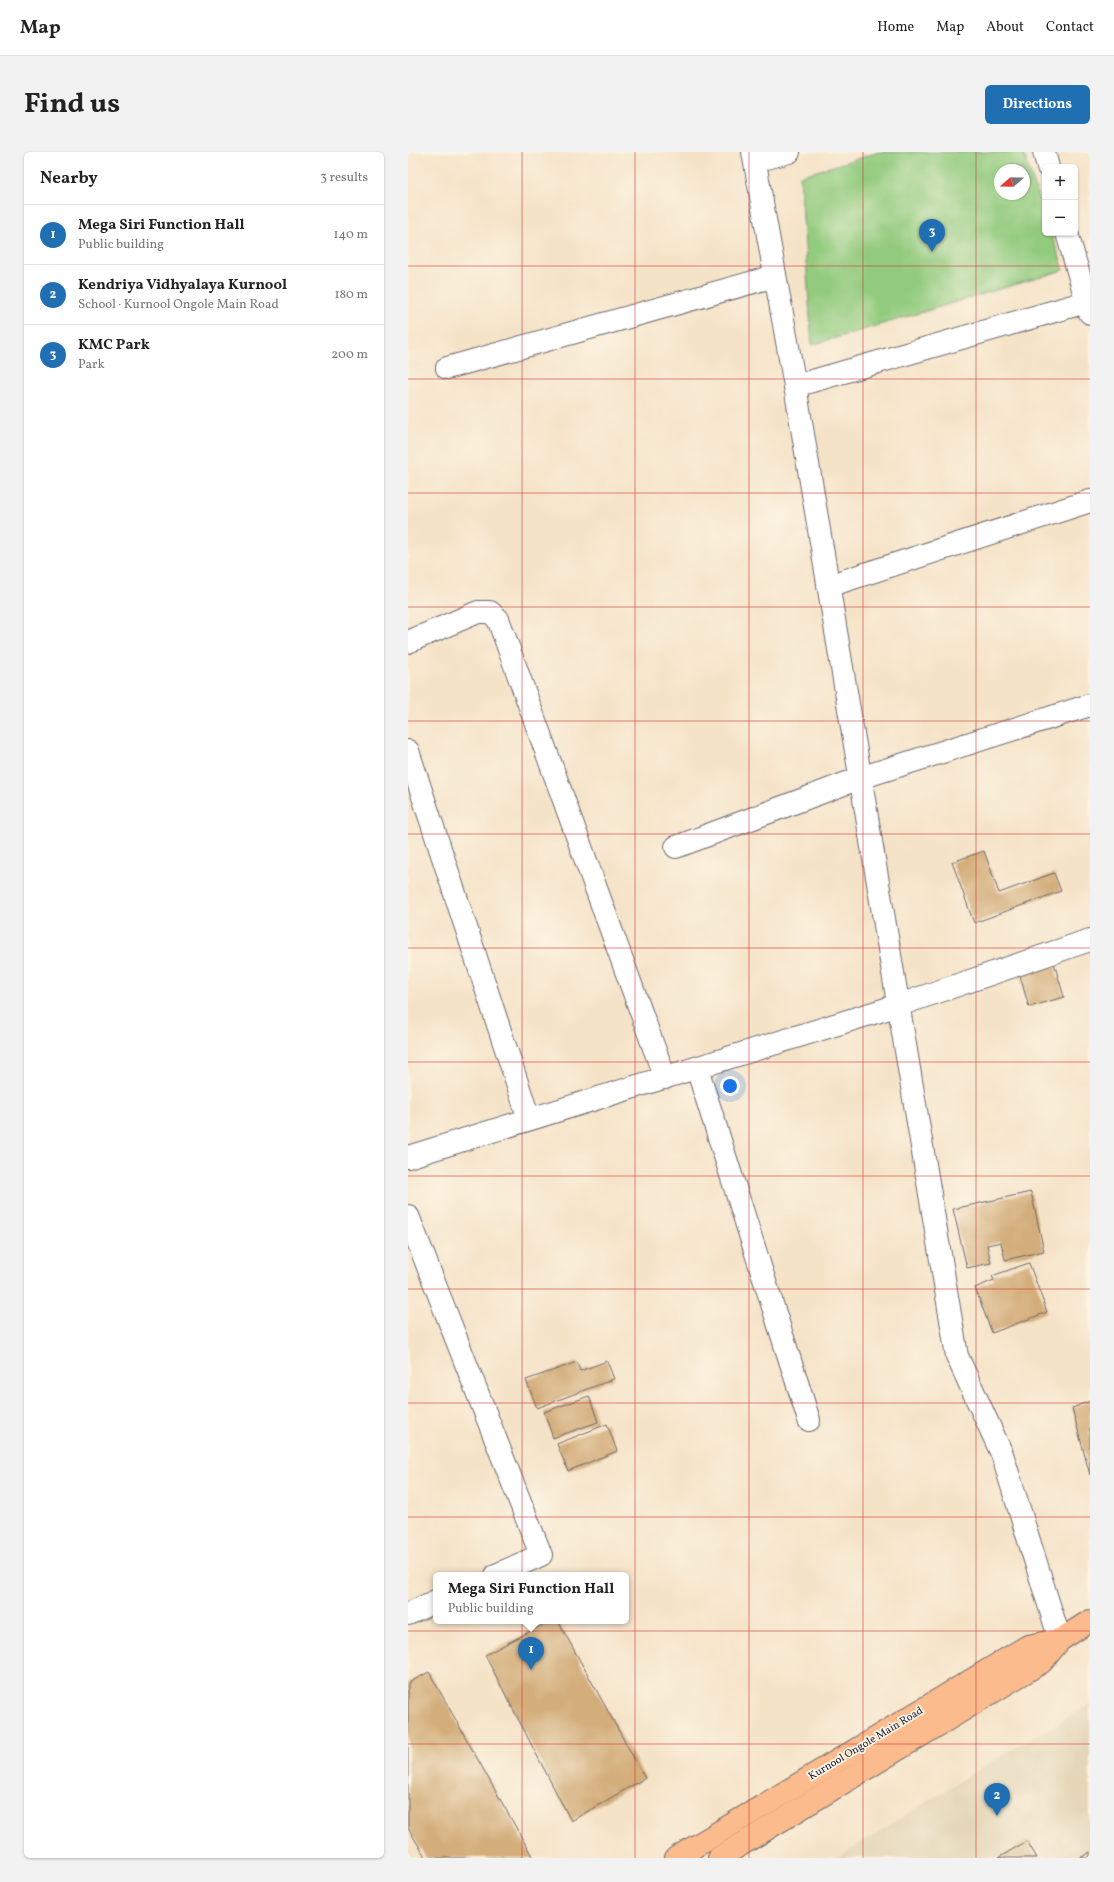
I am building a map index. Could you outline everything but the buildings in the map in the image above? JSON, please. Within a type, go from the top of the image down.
[{"type":"main road","name":"Kurnool Ongole Main Road","points":[[722,1857],[1042,1662],[1060,1640],[1090,1621]]},
{"type":"main road","name":"Kurnool Ongole Main Road","points":[[676,1858],[1028,1646],[1060,1640]]},
{"type":"street","points":[[789,152],[754,157],[795,386],[957,1356],[1002,1454],[1060,1640]]},
{"type":"street","points":[[1044,152],[1047,164]]},
{"type":"street","points":[[795,386],[1088,307],[1068,236]]},
{"type":"street","points":[[447,368],[775,276]]},
{"type":"street","points":[[828,586],[1090,501]]},
{"type":"street","points":[[408,642],[478,612],[490,612],[498,619],[665,1078]]},
{"type":"street","points":[[676,847],[860,778],[1090,705]]},
{"type":"street","points":[[408,751],[529,1119]]},
{"type":"street","points":[[408,1157],[899,1005],[1090,940]]},
{"type":"street","points":[[697,1068],[809,1420]]},
{"type":"street","points":[[408,1216],[541,1555],[503,1572]]},
{"type":"street","points":[[408,1614],[433,1602]]},
{"type":"shaded area","points":[[1090,1704],[1090,1858],[837,1858],[971,1774]]},
{"type":"green space","points":[[879,152],[1023,152],[1027,164],[994,164],[994,200],[1030,200],[1030,172],[1042,206],[1042,236],[1052,236],[1064,270],[812,345],[800,176]]},
{"type":"place","name":"KMC Park","points":[[932,252]]},
{"type":"place","name":"Mega Siri Function Hall","points":[[531,1670]]},
{"type":"place","name":"Kendriya Vidhyalaya Kurnool","points":[[997,1816]]}]
